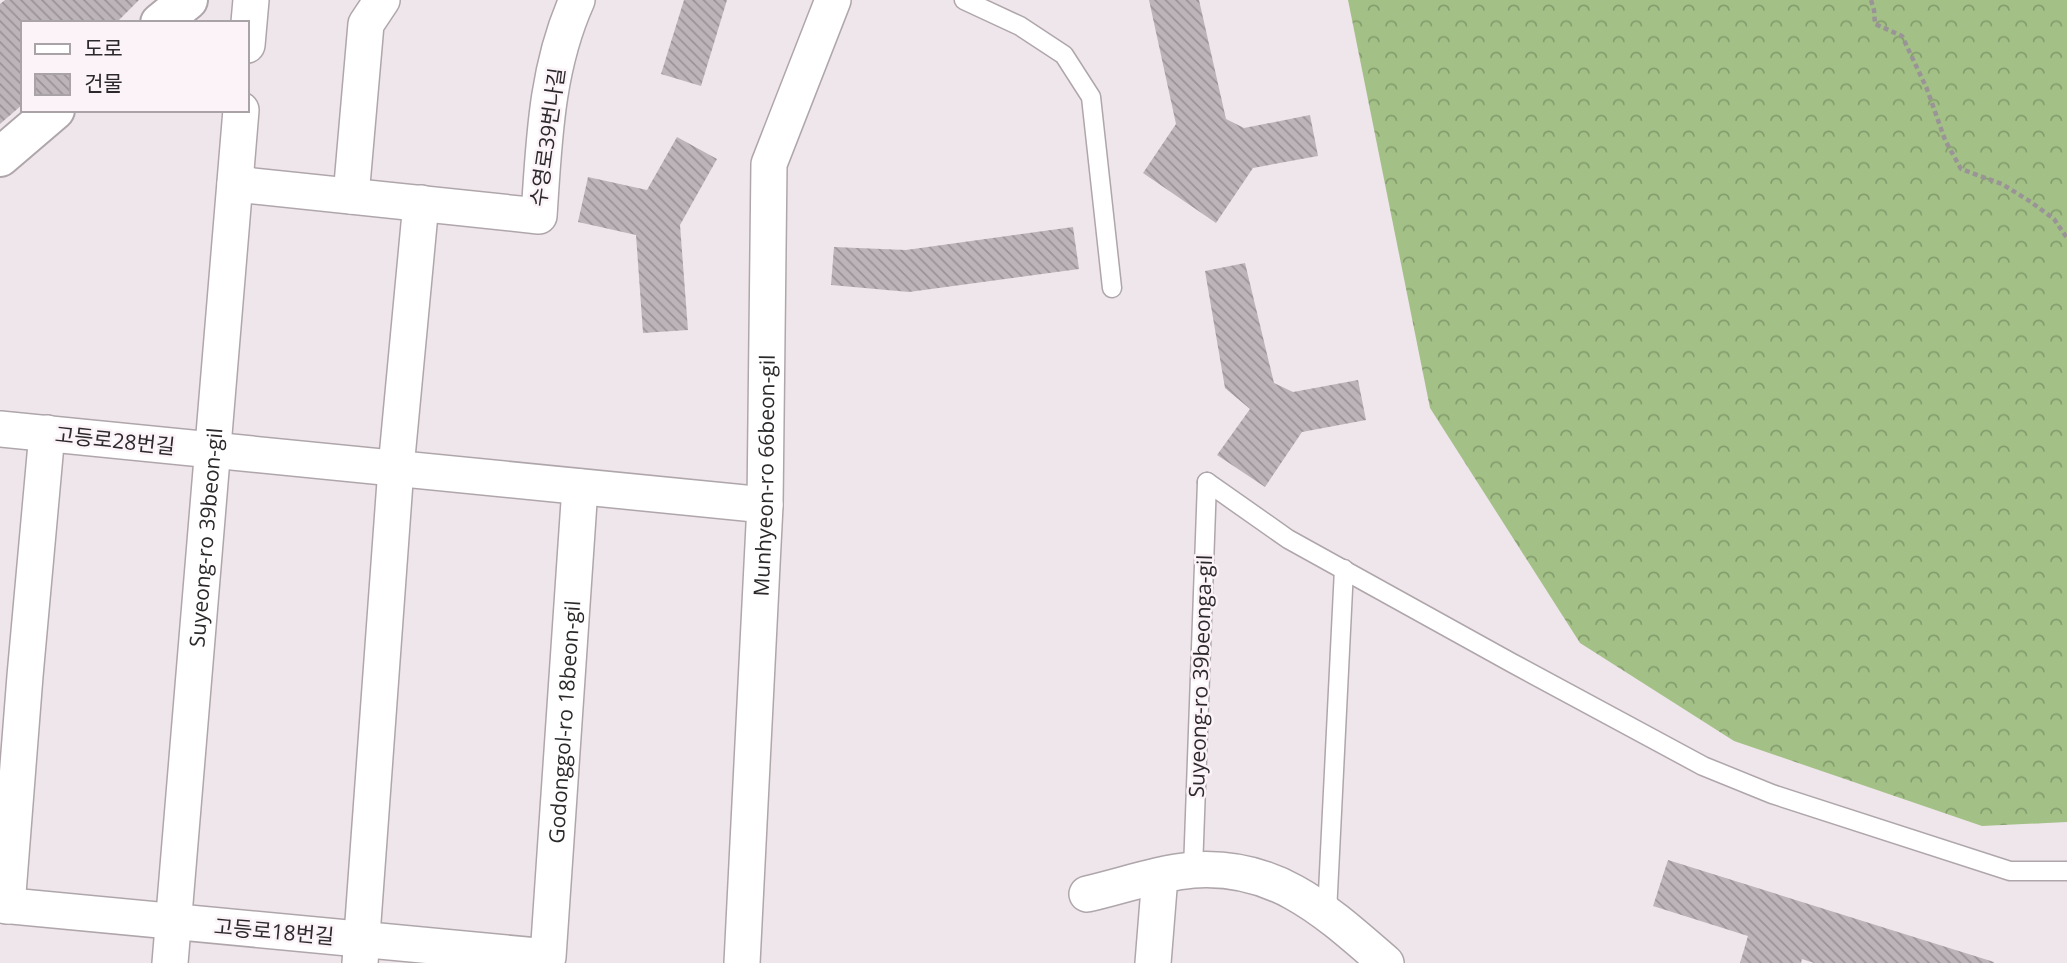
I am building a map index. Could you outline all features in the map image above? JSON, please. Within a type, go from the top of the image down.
[{"type":"street","points":[[162,21],[187,0]]},
{"type":"street","points":[[248,34],[251,0]]},
{"type":"street","points":[[351,196],[366,24],[382,0]]},
{"type":"street","name":"수영로39번나길","points":[[235,184],[539,215],[546,114],[564,29],[577,0]]},
{"type":"street","name":"Munhyeon-ro 66beon-gil","points":[[742,963],[765,505],[769,164],[832,0]]},
{"type":"street","points":[[0,157],[53,112]]},
{"type":"street","name":"Suyeong-ro 39beon-gil","points":[[170,963],[241,112]]},
{"type":"street","points":[[361,951],[396,468],[421,203]]},
{"type":"street","name":"고등로28번길","points":[[0,429],[765,505]]},
{"type":"street","points":[[4,906],[47,433]]},
{"type":"street","name":"Godonggol-ro 18beon-gil","points":[[548,957],[580,487]]},
{"type":"street","points":[[1087,894],[1177,873],[1243,872],[1286,887],[1327,912],[1386,963]]},
{"type":"street","points":[[1153,963],[1177,873]]},
{"type":"street","name":"고등로18번길","points":[[4,906],[173,922],[361,951],[548,957]]},
{"type":"lane","points":[[964,0],[1020,26],[1064,55],[1091,97],[1112,288]]},
{"type":"lane","name":"Suyeong-ro 39beonga-gil","points":[[1177,873],[1207,482],[1288,539],[1344,569]]},
{"type":"lane","points":[[1327,912],[1344,569],[1703,766],[1772,794],[2010,871],[2067,872]]},
{"type":"path","points":[[1871,0],[1875,24],[1902,36],[1927,89],[1945,140],[1961,169],[2002,184],[2031,202],[2054,219],[2067,239]]},
{"type":"green space","points":[[1348,0],[2067,0],[2067,822],[1982,826],[1734,741],[1580,643],[1430,408]]},
{"type":"building","points":[[5,0],[139,0],[118,21],[21,21],[21,106],[0,124],[0,4]]},
{"type":"building","points":[[684,0],[727,0],[701,86],[661,74]]},
{"type":"building","points":[[1149,0],[1199,0],[1226,119],[1244,128],[1310,115],[1318,156],[1253,168],[1216,223],[1143,173],[1176,124]]},
{"type":"building","points":[[677,137],[717,159],[680,225],[688,330],[643,333],[636,235],[578,222],[588,177],[647,190]]},
{"type":"building","points":[[1073,227],[1079,269],[909,292],[831,285],[834,247],[906,250]]},
{"type":"building","points":[[1245,263],[1274,383],[1293,392],[1358,380],[1366,420],[1302,432],[1265,487],[1217,455],[1250,409],[1225,388],[1205,271]]},
{"type":"building","points":[[1668,860],[1994,963],[1814,963],[1802,959],[1801,963],[1740,963],[1748,936],[1653,906]]}]
